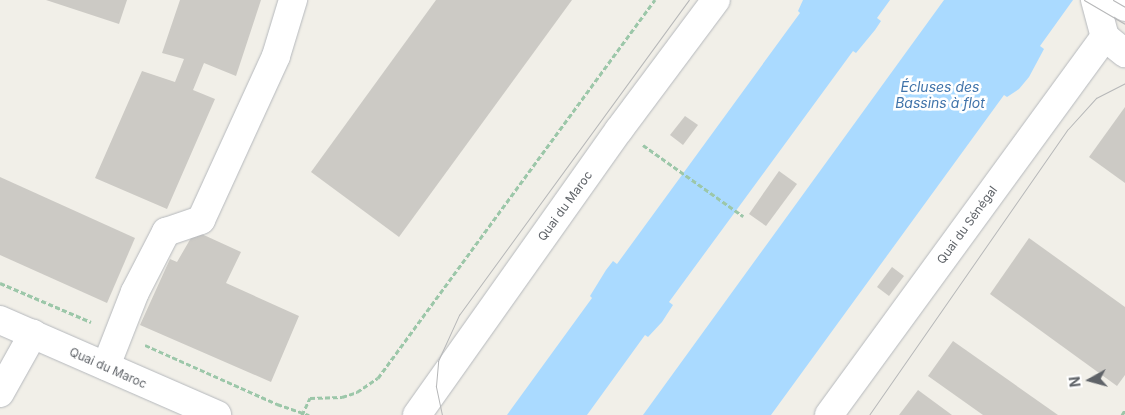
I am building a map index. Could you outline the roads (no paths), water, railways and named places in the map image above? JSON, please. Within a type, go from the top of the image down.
[{"type":"street","points":[[106,366],[135,292],[166,232],[200,220],[276,56],[293,0]]},
{"type":"street","name":"Quai du Maroc","points":[[417,415],[619,130],[716,0]]},
{"type":"street","points":[[1097,2],[1125,6]]},
{"type":"street","points":[[1097,2],[1118,41]]},
{"type":"street","name":"Quai du Sénégal","points":[[829,415],[1118,41]]},
{"type":"street","name":"Quai du Maroc","points":[[0,320],[217,415]]},
{"type":"street","points":[[0,393],[33,334]]},
{"type":"water","points":[[803,0],[890,0],[877,18],[881,21],[875,30],[856,53],[853,51],[669,302],[673,305],[662,322],[648,337],[645,335],[587,415],[507,415],[592,298],[590,296],[606,270],[613,261],[617,264],[800,13],[798,11]]},
{"type":"water","name":"Écluses des Bassins à flot","points":[[944,0],[1073,0],[1040,46],[1044,49],[1029,77],[1019,89],[1007,97],[1004,95],[771,415],[643,415]]},
{"type":"tram line","points":[[442,415],[436,386],[438,361],[459,315],[689,0]]},
{"type":"tram line","points":[[1084,0],[1125,24]]},
{"type":"tram line","points":[[1113,0],[1125,7]]},
{"type":"tram line","points":[[869,415],[1068,129],[1096,98],[1125,83]]}]
